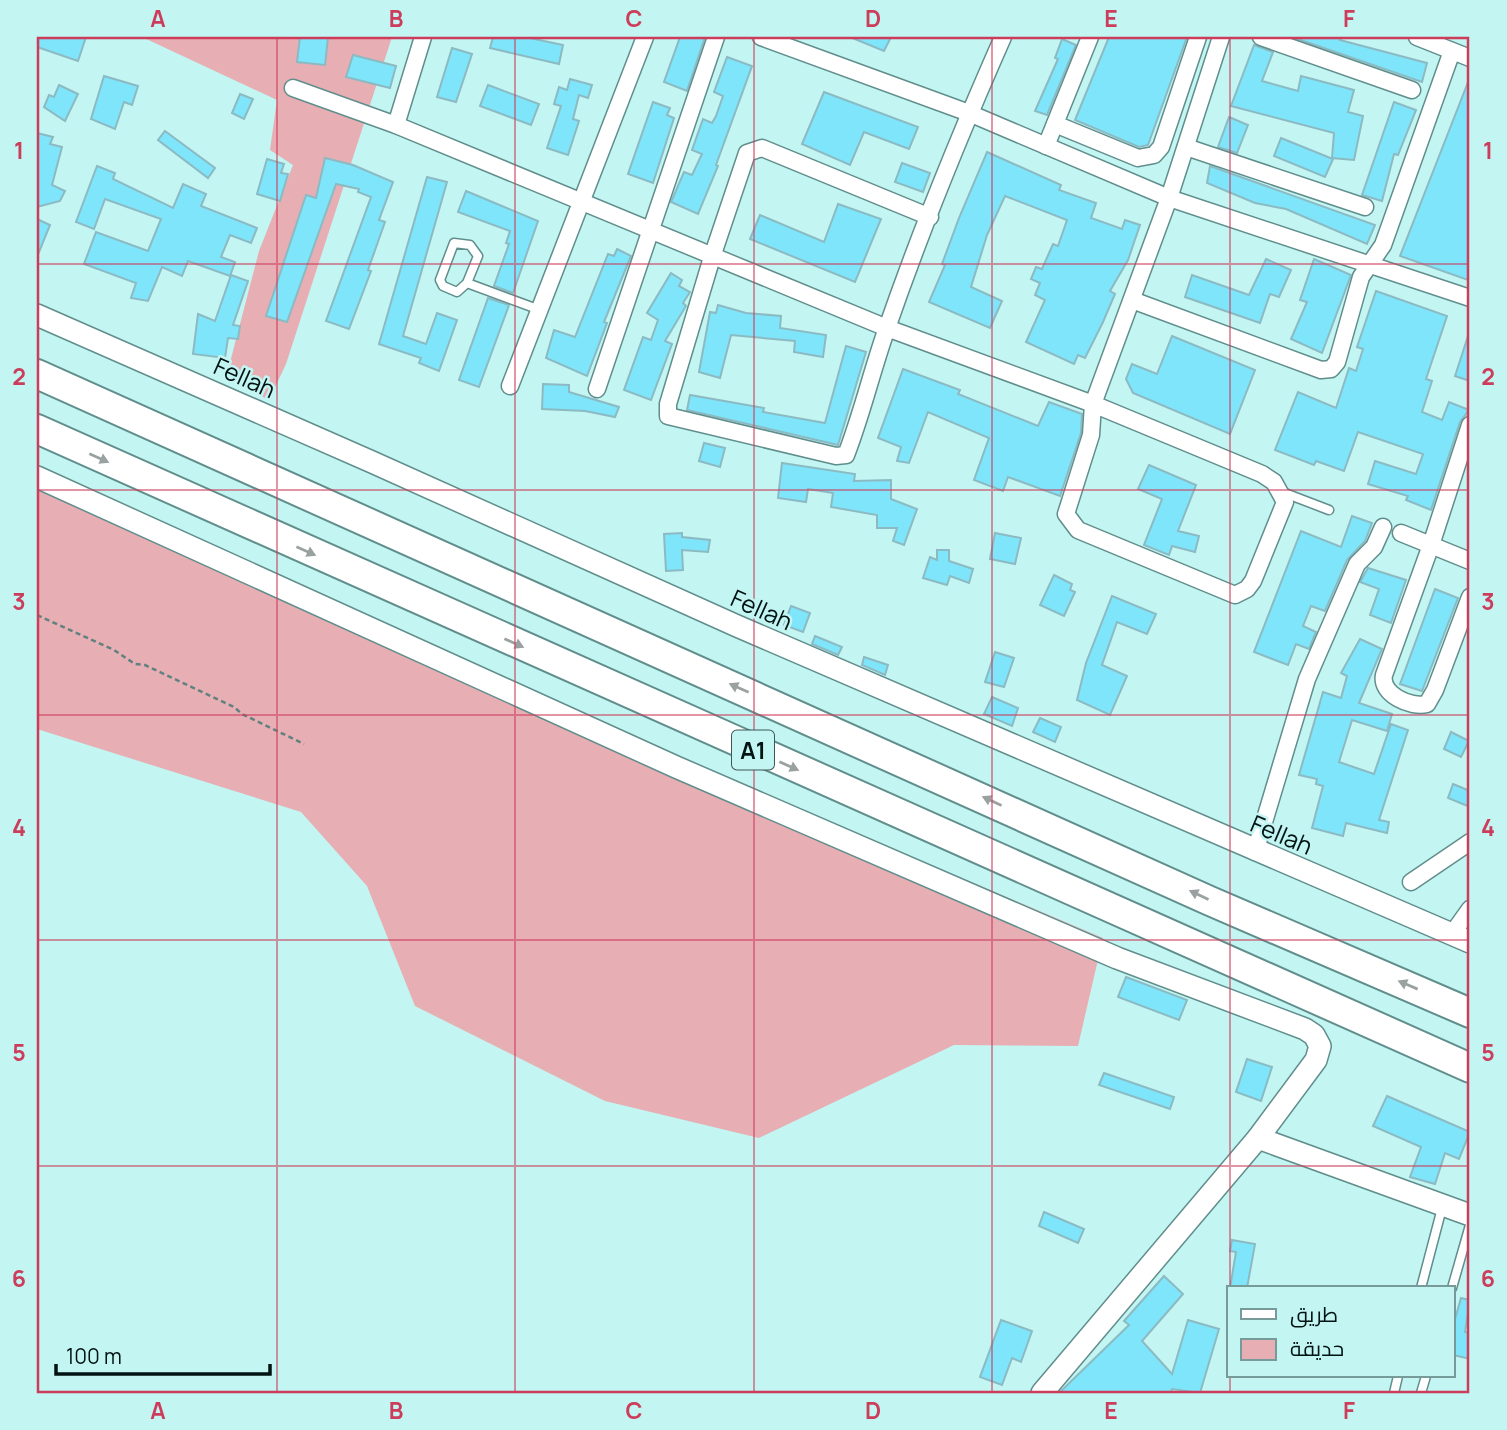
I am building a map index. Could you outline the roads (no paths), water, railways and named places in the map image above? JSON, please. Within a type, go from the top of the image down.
[{"type":"highway","name":"A1","points":[[37,374],[1210,901],[1470,1013]]},
{"type":"highway","name":"A1","points":[[37,429],[1470,1068]]},
{"type":"street","points":[[396,125],[423,37]]},
{"type":"street","points":[[509,386],[583,203],[645,37]]},
{"type":"street","points":[[597,389],[716,37]]},
{"type":"street","points":[[761,37],[781,40],[970,113],[1169,198],[1470,299]]},
{"type":"street","points":[[930,217],[757,148],[744,158],[668,404],[668,416],[845,456],[887,328],[930,217],[970,113],[1003,37]]},
{"type":"street","points":[[1046,146],[1090,37]]},
{"type":"street","points":[[1055,124],[1138,158],[1154,155],[1161,147],[1198,37]]},
{"type":"street","points":[[293,88],[396,125],[887,328],[1093,404],[1262,474],[1282,492],[1285,502],[1259,569],[1248,589],[1235,595],[1078,530],[1066,514],[1091,435],[1093,404],[1169,198],[1221,37]]},
{"type":"street","points":[[1261,37],[1412,90]]},
{"type":"street","points":[[1416,37],[1470,58]]},
{"type":"street","points":[[1132,300],[1326,371],[1337,362],[1362,277],[1383,245],[1452,51]]},
{"type":"street","points":[[1186,147],[1364,207]]},
{"type":"street","name":"Fellah","points":[[37,316],[372,462],[737,626],[1255,852],[1461,938]]},
{"type":"street","points":[[1470,425],[1431,545],[1384,675],[1382,684],[1386,690],[1417,705],[1427,704],[1435,691],[1470,597]]},
{"type":"street","points":[[37,477],[689,773],[1117,958],[1310,1032],[1320,1046],[1317,1060],[1258,1138],[1042,1393]]},
{"type":"street","points":[[1255,852],[1307,679],[1357,564],[1374,547],[1383,527]]},
{"type":"street","points":[[1401,533],[1470,561]]},
{"type":"street","points":[[1411,882],[1470,842]]},
{"type":"street","points":[[1461,938],[1470,909]]},
{"type":"street","points":[[1258,1138],[1470,1214]]},
{"type":"lane","points":[[454,243],[470,245],[478,256],[467,283],[457,292],[443,286],[440,280],[454,243]]},
{"type":"lane","points":[[467,283],[540,310]]},
{"type":"lane","points":[[1282,492],[1329,510]]},
{"type":"lane","points":[[1422,1286],[1443,1205]]},
{"type":"lane","points":[[1453,1286],[1470,1225]]}]
